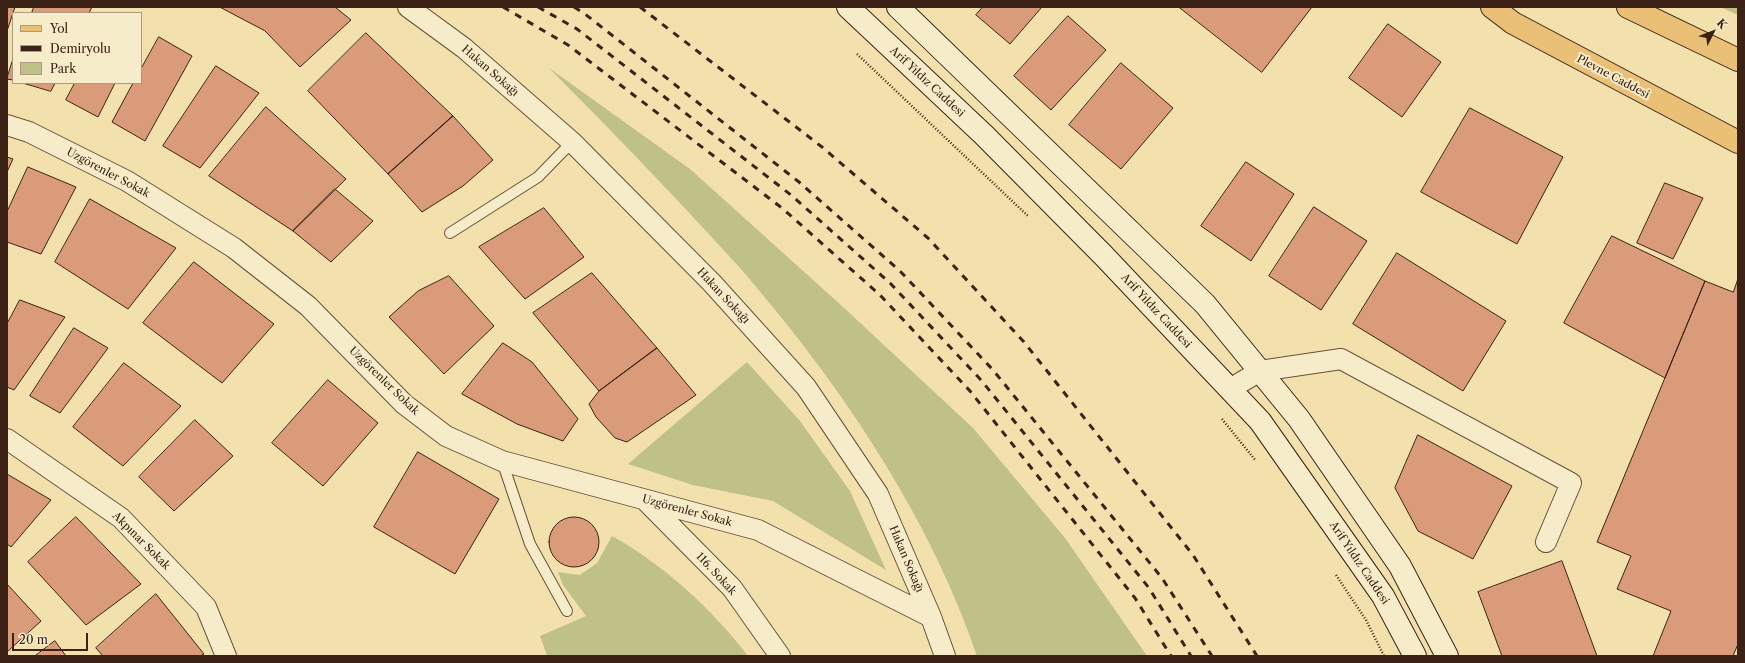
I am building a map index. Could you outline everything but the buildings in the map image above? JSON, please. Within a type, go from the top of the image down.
[{"type":"main road","name":"Arif Yıldız Caddesi","points":[[848,7],[984,135],[1104,256],[1260,421],[1383,596],[1414,656]]},
{"type":"main road","points":[[898,7],[1205,304],[1299,419],[1400,566],[1448,656]]},
{"type":"main road","name":"Plevne Caddesi","points":[[1492,7],[1513,23],[1578,59],[1738,142]]},
{"type":"main road","points":[[1628,7],[1738,60]]},
{"type":"street","name":"Hakan Sokağı","points":[[408,7],[464,48],[572,142],[712,283],[806,387],[878,494],[931,617],[945,656]]},
{"type":"street","name":"Uzgörenler Sokak","points":[[7,125],[29,132],[127,180],[234,248],[308,306],[404,404],[446,436],[502,461],[758,530],[931,617]]},
{"type":"street","points":[[1230,389],[1260,371],[1340,359],[1571,483],[1546,542]]},
{"type":"street","name":"Akpınar Sokak","points":[[7,439],[121,518],[206,607],[226,656]]},
{"type":"street","name":"116. Sokak","points":[[644,499],[732,588],[780,656]]},
{"type":"lane","points":[[450,233],[538,177],[572,142]]},
{"type":"lane","points":[[502,461],[530,544],[567,611]]},
{"type":"path","points":[[857,54],[1029,218]]},
{"type":"path","points":[[1221,418],[1260,466]]},
{"type":"path","points":[[1336,574],[1366,620],[1384,656]]},
{"type":"green space","points":[[1720,7],[1738,7],[1738,15]]},
{"type":"green space","points":[[549,68],[690,169],[842,306],[973,428],[1065,538],[1147,656],[977,656],[958,606],[936,557],[911,509],[884,462],[823,372],[791,329],[739,267],[649,170]]},
{"type":"green space","points":[[747,362],[800,421],[850,491],[886,570],[773,501],[693,485],[628,464]]},
{"type":"green space","points":[[612,536],[650,560],[686,589],[719,622],[748,656],[547,656],[540,636],[586,616],[563,585],[558,572],[580,575],[597,563]]},
{"type":"railway","points":[[503,7],[568,45],[782,208],[880,295],[970,391],[1135,598],[1171,656]]},
{"type":"railway","points":[[538,7],[577,29],[791,195],[890,283],[981,380],[1149,588],[1191,656]]},
{"type":"railway","points":[[574,7],[585,14],[799,182],[900,271],[993,370],[1162,578],[1212,656]]},
{"type":"railway","points":[[640,7],[822,147],[928,238],[1024,342],[1193,555],[1257,656]]}]
